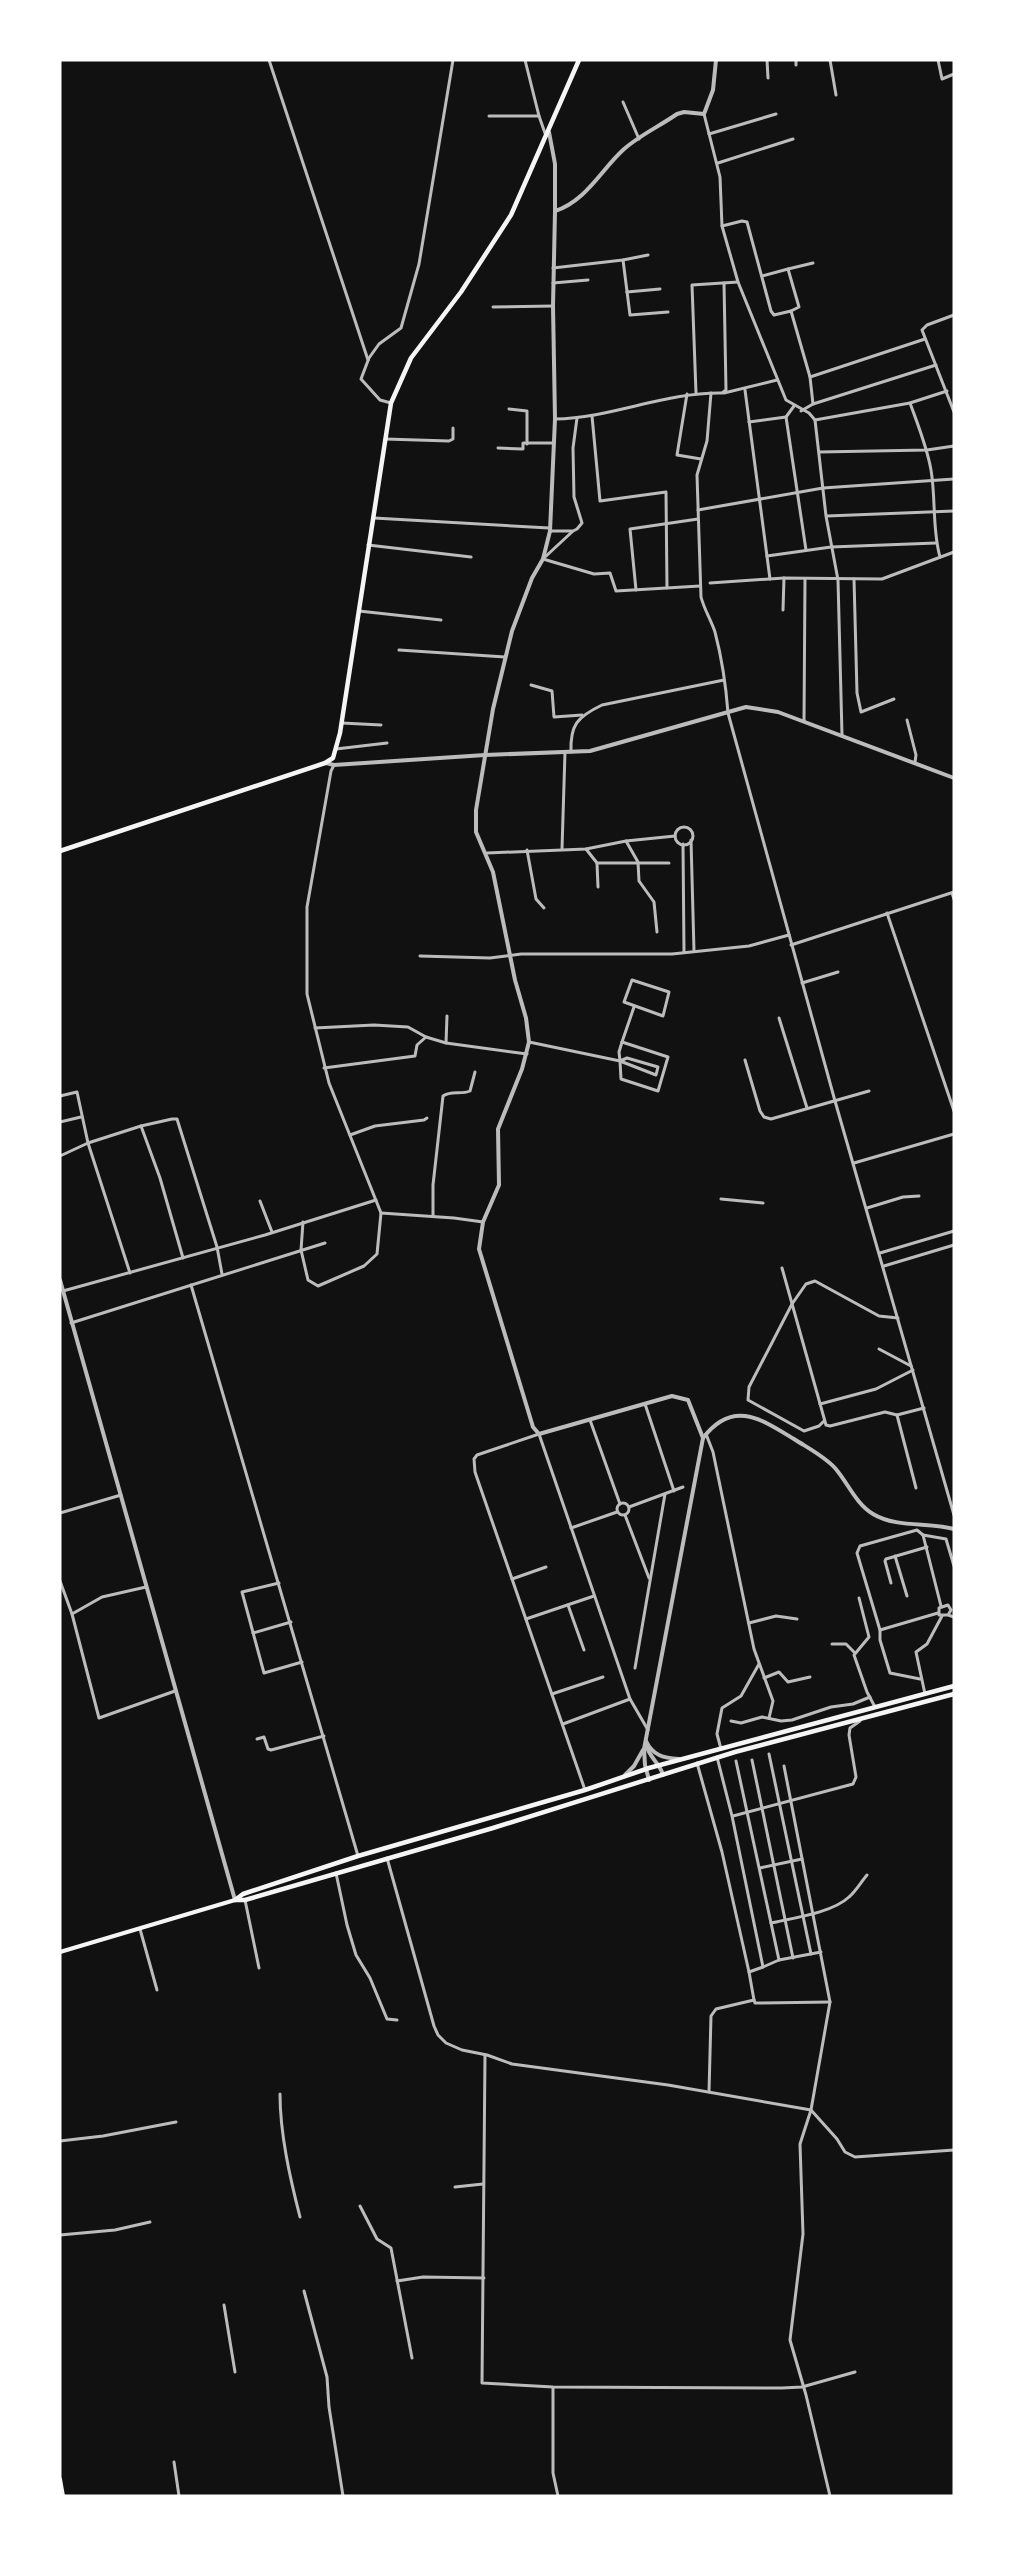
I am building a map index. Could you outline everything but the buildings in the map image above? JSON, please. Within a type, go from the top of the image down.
[{"type":"main road","points":[[60,851],[325,763],[333,758],[342,723],[391,404],[411,358],[498,237],[511,215],[579,60]]},
{"type":"main road","points":[[235,1900],[243,1894],[358,1856],[585,1790],[658,1765],[684,1760],[954,1686]]},
{"type":"main road","points":[[60,1952],[387,1858],[649,1780],[717,1757],[954,1694]]},
{"type":"main road","points":[[60,2482],[63,2496]]},
{"type":"street","points":[[269,60],[368,362]]},
{"type":"street","points":[[391,404],[380,400],[361,379],[378,344],[401,328],[418,264],[453,60]]},
{"type":"street","points":[[525,60],[538,116],[548,135],[555,164],[553,268],[555,419],[550,530],[543,559],[518,610],[478,789],[477,836],[487,853],[493,872],[510,956],[526,1018],[529,1042],[527,1054],[498,1129],[499,1185],[483,1222],[479,1249],[533,1427],[538,1434],[630,1699],[648,1730]]},
{"type":"street","points":[[716,60],[713,90],[704,114],[720,177],[722,226],[738,282],[786,400],[801,411],[809,413],[815,420],[826,516],[838,580],[842,735]]},
{"type":"street","points":[[767,60],[768,78]]},
{"type":"street","points":[[830,60],[836,95]]},
{"type":"street","points":[[938,60],[942,79],[954,75]]},
{"type":"street","points":[[622,102],[639,139]]},
{"type":"street","points":[[555,211],[562,209],[589,189],[624,149],[677,114],[684,112],[704,114]]},
{"type":"street","points":[[709,134],[776,114]]},
{"type":"street","points":[[489,116],[538,116]]},
{"type":"street","points":[[717,163],[793,139]]},
{"type":"street","points":[[722,226],[741,221],[747,222],[772,314],[791,311],[799,307],[789,269]]},
{"type":"street","points":[[553,268],[648,255]]},
{"type":"street","points":[[623,260],[630,315],[668,312]]},
{"type":"street","points":[[761,276],[813,263]]},
{"type":"street","points":[[553,283],[588,280]]},
{"type":"street","points":[[696,393],[692,285],[738,282]]},
{"type":"street","points":[[723,393],[726,390],[724,283]]},
{"type":"street","points":[[627,292],[660,289]]},
{"type":"street","points":[[493,307],[553,306]]},
{"type":"street","points":[[791,311],[810,377],[813,404]]},
{"type":"street","points":[[954,315],[927,325],[922,330],[954,412]]},
{"type":"street","points":[[810,377],[926,339]]},
{"type":"street","points":[[801,411],[813,404],[936,365]]},
{"type":"street","points":[[555,419],[592,416],[687,394],[723,393],[777,380]]},
{"type":"street","points":[[745,390],[770,579]]},
{"type":"street","points":[[815,420],[910,404],[947,391]]},
{"type":"street","points":[[711,393],[707,441],[697,475],[700,586],[705,613],[714,630],[725,680],[728,713],[791,945],[954,1515]]},
{"type":"street","points":[[687,394],[677,455],[701,459]]},
{"type":"street","points":[[910,404],[927,450],[936,512],[936,543],[940,557]]},
{"type":"street","points":[[794,406],[786,417],[806,550]]},
{"type":"street","points":[[509,409],[527,411],[527,444]]},
{"type":"street","points":[[592,416],[600,501],[666,492],[667,588]]},
{"type":"street","points":[[749,422],[786,417]]},
{"type":"street","points":[[543,559],[582,523],[574,497],[573,448],[577,418]]},
{"type":"street","points":[[384,440],[449,441],[453,439],[453,428]]},
{"type":"street","points":[[498,448],[523,448],[523,443],[554,443]]},
{"type":"street","points":[[819,452],[927,450],[954,446]]},
{"type":"street","points":[[698,510],[823,488],[954,480]]},
{"type":"street","points":[[826,516],[954,511]]},
{"type":"street","points":[[372,518],[573,531]]},
{"type":"street","points":[[636,590],[630,529],[698,519]]},
{"type":"street","points":[[766,556],[831,547],[936,543]]},
{"type":"street","points":[[368,544],[471,557]]},
{"type":"street","points":[[710,583],[784,578],[882,579],[954,552]]},
{"type":"street","points":[[543,559],[594,574],[610,573],[616,591],[700,586]]},
{"type":"street","points":[[783,610],[784,578]]},
{"type":"street","points":[[854,578],[857,693],[861,712],[894,699]]},
{"type":"street","points":[[804,721],[805,579]]},
{"type":"street","points":[[358,610],[441,620]]},
{"type":"street","points":[[399,650],[506,657]]},
{"type":"street","points":[[571,752],[570,736],[577,721],[602,705],[725,680]]},
{"type":"street","points":[[531,685],[552,691],[554,717],[584,715]]},
{"type":"street","points":[[325,763],[334,765],[590,751],[747,707],[759,707],[804,721],[954,778]]},
{"type":"street","points":[[907,720],[916,755],[915,762]]},
{"type":"street","points":[[342,723],[381,725]]},
{"type":"street","points":[[336,749],[387,743]]},
{"type":"street","points":[[562,849],[565,752]]},
{"type":"street","points":[[303,1222],[301,1250],[308,1280],[318,1286],[364,1266],[377,1254],[381,1214],[324,1068],[307,994],[307,907],[320,828],[334,765]]},
{"type":"street","points":[[675,836],[678,829],[685,827],[692,833],[694,951]]},
{"type":"street","points":[[487,853],[586,849],[675,836]]},
{"type":"street","points":[[675,836],[683,844]]},
{"type":"street","points":[[683,844],[691,840]]},
{"type":"street","points":[[626,842],[638,862],[639,881],[654,902],[657,932]]},
{"type":"street","points":[[683,844],[684,952]]},
{"type":"street","points":[[586,849],[597,863],[598,887]]},
{"type":"street","points":[[527,850],[536,899],[544,908]]},
{"type":"street","points":[[597,863],[669,863]]},
{"type":"street","points":[[791,945],[953,892],[954,899]]},
{"type":"street","points":[[887,913],[954,1111]]},
{"type":"street","points":[[420,956],[490,958],[521,954],[597,955],[684,952],[749,946],[789,935]]},
{"type":"street","points":[[802,983],[838,972]]},
{"type":"street","points":[[632,980],[670,993],[662,1016],[634,1007],[624,1002],[632,980]]},
{"type":"street","points":[[622,1042],[668,1058],[658,1091],[621,1079],[619,1052],[622,1042],[634,1007]]},
{"type":"street","points":[[446,1043],[447,1017]]},
{"type":"street","points":[[779,1018],[807,1108]]},
{"type":"street","points":[[315,1028],[374,1025],[408,1027],[421,1032],[426,1037],[446,1043],[527,1054]]},
{"type":"street","points":[[324,1068],[415,1056],[417,1045],[426,1037]]},
{"type":"street","points":[[529,1042],[620,1061],[624,1065],[656,1075],[658,1067],[627,1058],[620,1061]]},
{"type":"street","points":[[745,1060],[760,1111],[764,1117],[771,1119],[869,1091]]},
{"type":"street","points":[[433,1216],[433,1185],[443,1096],[447,1093],[464,1094],[470,1091],[475,1072]]},
{"type":"street","points":[[60,1096],[77,1092],[88,1143],[130,1273]]},
{"type":"street","points":[[60,1122],[81,1117]]},
{"type":"street","points":[[350,1135],[375,1126],[427,1118]]},
{"type":"street","points":[[60,1156],[88,1143],[141,1126],[177,1119],[218,1247],[222,1274]]},
{"type":"street","points":[[141,1126],[160,1178],[183,1258]]},
{"type":"street","points":[[854,1163],[954,1134]]},
{"type":"street","points":[[867,1208],[903,1197],[919,1196]]},
{"type":"street","points":[[721,1199],[763,1203]]},
{"type":"street","points":[[63,1291],[183,1258],[376,1200]]},
{"type":"street","points":[[260,1201],[272,1232]]},
{"type":"street","points":[[381,1214],[433,1216],[483,1222]]},
{"type":"street","points":[[880,1252],[954,1232]]},
{"type":"street","points":[[71,1323],[191,1286],[222,1274],[325,1244]]},
{"type":"street","points":[[884,1266],[954,1245]]},
{"type":"street","points":[[782,1268],[826,1425],[831,1426],[885,1412],[897,1414],[924,1408]]},
{"type":"street","points":[[60,1280],[235,1900]]},
{"type":"street","points":[[824,1421],[819,1426],[804,1431],[748,1400],[749,1387],[792,1304],[806,1284],[815,1281],[879,1316],[898,1318]]},
{"type":"street","points":[[191,1286],[358,1856]]},
{"type":"street","points":[[879,1349],[912,1368]]},
{"type":"street","points":[[820,1404],[876,1389],[912,1368]]},
{"type":"street","points":[[585,1790],[475,1472],[474,1459],[482,1452],[538,1434],[672,1396],[688,1400],[703,1438]]},
{"type":"street","points":[[645,1404],[674,1491]]},
{"type":"street","points":[[897,1414],[916,1488]]},
{"type":"street","points":[[649,1780],[646,1769],[646,1741],[703,1438],[706,1434],[728,1418],[741,1415],[753,1416],[828,1461],[873,1514],[890,1521],[954,1529]]},
{"type":"street","points":[[591,1420],[620,1504],[617,1512]]},
{"type":"street","points":[[706,1434],[713,1452],[759,1664],[773,1701],[769,1718]]},
{"type":"street","points":[[620,1504],[629,1507],[683,1487]]},
{"type":"street","points":[[635,1668],[665,1494]]},
{"type":"street","points":[[60,1513],[121,1495]]},
{"type":"street","points":[[629,1507],[625,1515],[650,1581]]},
{"type":"street","points":[[571,1528],[617,1512],[625,1515]]},
{"type":"street","points":[[920,1679],[890,1673],[857,1553],[860,1546],[917,1530],[923,1535],[946,1539],[954,1566]]},
{"type":"street","points":[[923,1535],[941,1606],[938,1613]]},
{"type":"street","points":[[891,1583],[885,1561],[927,1547]]},
{"type":"street","points":[[896,1556],[907,1596]]},
{"type":"street","points":[[512,1579],[546,1568]]},
{"type":"street","points":[[60,1581],[72,1614],[99,1718],[176,1691]]},
{"type":"street","points":[[279,1582],[242,1592],[264,1673],[302,1662]]},
{"type":"street","points":[[72,1614],[102,1597],[146,1587]]},
{"type":"street","points":[[526,1619],[594,1596]]},
{"type":"street","points":[[854,1652],[866,1643],[869,1637],[859,1598]]},
{"type":"street","points":[[568,1605],[584,1650]]},
{"type":"street","points":[[941,1606],[948,1605],[952,1610],[948,1615]]},
{"type":"street","points":[[880,1630],[938,1613]]},
{"type":"street","points":[[938,1613],[942,1616],[954,1617]]},
{"type":"street","points":[[750,1623],[776,1616],[797,1620]]},
{"type":"street","points":[[925,1694],[916,1652],[927,1644],[942,1616]]},
{"type":"street","points":[[253,1633],[291,1622]]},
{"type":"street","points":[[832,1644],[846,1644],[854,1652],[875,1707]]},
{"type":"street","points":[[721,1749],[717,1734],[722,1708],[741,1696],[759,1664]]},
{"type":"street","points":[[764,1678],[779,1672],[787,1682],[810,1677]]},
{"type":"street","points":[[552,1694],[603,1677]]},
{"type":"street","points":[[731,1722],[741,1723],[762,1717],[781,1721],[808,1716],[831,1707],[853,1704],[870,1697]]},
{"type":"street","points":[[563,1724],[630,1699]]},
{"type":"street","points":[[732,1816],[853,1784],[856,1777],[849,1735],[850,1728],[861,1720]]},
{"type":"street","points":[[258,1739],[264,1737],[268,1749],[271,1750],[324,1736]]},
{"type":"street","points":[[646,1741],[652,1751],[659,1756],[684,1760]]},
{"type":"street","points":[[646,1741],[649,1755],[663,1775]]},
{"type":"street","points":[[623,1777],[638,1760],[646,1741]]},
{"type":"street","points":[[769,1754],[811,1954]]},
{"type":"street","points":[[717,1757],[732,1816],[763,1967]]},
{"type":"street","points":[[752,1760],[793,1958]]},
{"type":"street","points":[[736,1761],[779,1960]]},
{"type":"street","points":[[697,1763],[722,1852],[755,2003],[830,2002]]},
{"type":"street","points":[[784,1766],[830,2002],[811,2110],[800,2144],[803,2234],[790,2340],[830,2496]]},
{"type":"street","points":[[387,1858],[438,2036],[446,2043],[462,2050],[485,2054],[512,2064],[709,2092],[811,2110],[837,2139],[845,2152],[855,2157],[954,2150]]},
{"type":"street","points":[[759,1868],[802,1859]]},
{"type":"street","points":[[336,1873],[356,1955],[370,1978],[387,2019],[398,2020]]},
{"type":"street","points":[[771,1923],[803,1917],[849,1898],[867,1875]]},
{"type":"street","points":[[245,1900],[259,1968]]},
{"type":"street","points":[[140,1929],[157,1990]]},
{"type":"street","points":[[749,1972],[779,1960],[821,1952]]},
{"type":"street","points":[[709,2092],[711,2016],[716,2009],[754,2000]]},
{"type":"street","points":[[485,2054],[482,2383],[553,2387],[802,2387],[855,2372]]},
{"type":"street","points":[[280,2094],[280,2108],[300,2217]]},
{"type":"street","points":[[60,2141],[103,2136],[177,2122]]},
{"type":"street","points":[[455,2187],[483,2184]]},
{"type":"street","points":[[360,2206],[377,2239],[391,2248],[412,2358]]},
{"type":"street","points":[[60,2235],[115,2230],[150,2222]]},
{"type":"street","points":[[397,2281],[423,2277],[484,2278]]},
{"type":"street","points":[[304,2291],[327,2378],[328,2408],[343,2496]]},
{"type":"street","points":[[224,2306],[235,2372]]},
{"type":"street","points":[[553,2387],[553,2473],[558,2496]]},
{"type":"street","points":[[174,2462],[179,2496]]}]
